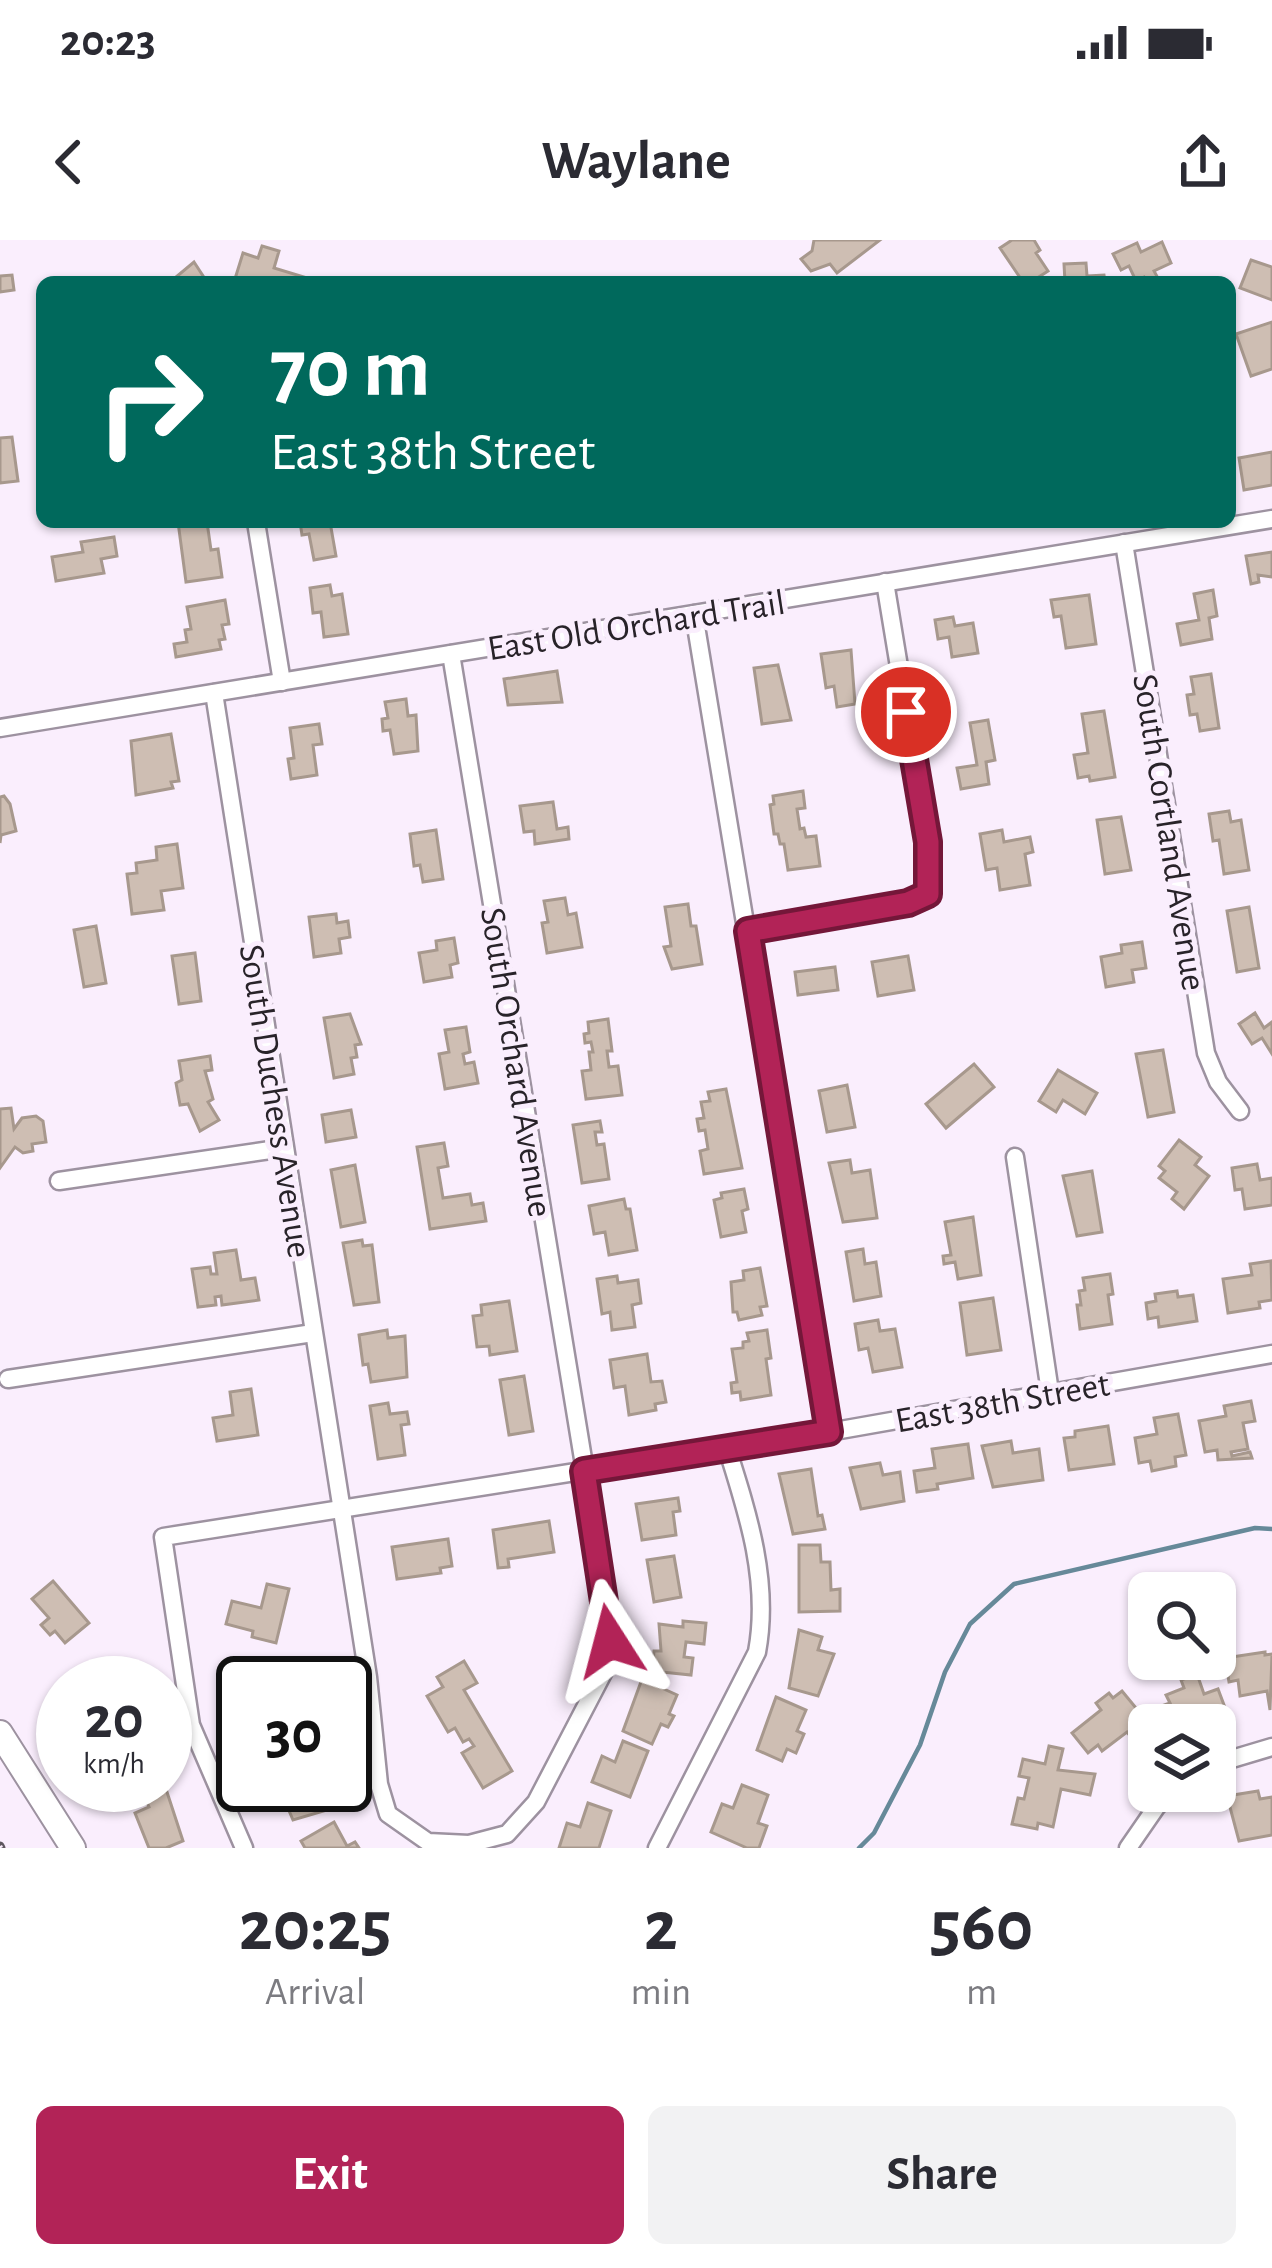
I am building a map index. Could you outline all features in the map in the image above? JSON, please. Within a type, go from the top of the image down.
[{"type":"main road","points":[[0,1733],[74,1848]]},
{"type":"street","name":"East Old Orchard Trail","points":[[1236,525],[1272,519]]},
{"type":"street","points":[[257,528],[282,682]]},
{"type":"street","name":"East Old Orchard Trail","points":[[0,728],[1216,528]]},
{"type":"street","name":"South Cortland Avenue","points":[[1124,543],[1206,1053],[1218,1082],[1240,1111]]},
{"type":"street","points":[[748,931],[908,903],[928,894],[928,842],[885,583]]},
{"type":"street","points":[[694,614],[829,1432]]},
{"type":"street","name":"South Orchard Avenue","points":[[341,1509],[368,1677],[379,1784],[388,1814],[428,1842],[469,1844],[507,1834],[536,1802],[611,1658],[451,654]]},
{"type":"street","name":"South Duchess Avenue","points":[[214,693],[341,1509]]},
{"type":"street","points":[[59,1181],[284,1148]]},
{"type":"street","points":[[1015,1156],[1049,1391]]},
{"type":"street","points":[[8,1379],[313,1333]]},
{"type":"street","name":"East 38th Street","points":[[244,1848],[191,1725],[163,1537],[829,1432],[1272,1354]]},
{"type":"street","points":[[657,1848],[758,1652],[762,1627],[753,1529],[727,1448]]},
{"type":"street","points":[[1236,1755],[1272,1747]]},
{"type":"street","points":[[1128,1848],[1153,1812]]},
{"type":"building","points":[[814,240],[880,240],[837,273],[830,264],[811,271],[801,259],[812,251]]},
{"type":"building","points":[[1012,240],[1034,240],[1048,271],[1040,276],[1019,276],[1000,248]]},
{"type":"building","points":[[1162,242],[1171,263],[1154,271],[1157,276],[1134,276],[1129,266],[1121,270],[1113,254],[1137,243],[1141,252]]},
{"type":"building","points":[[262,246],[279,251],[274,268],[301,276],[236,276],[243,253],[258,258]]},
{"type":"building","points":[[1251,260],[1272,267],[1272,300],[1240,288]]},
{"type":"building","points":[[194,262],[203,276],[177,276]]},
{"type":"building","points":[[1086,263],[1087,276],[1065,276],[1064,264]]},
{"type":"building","points":[[12,275],[14,290],[0,292],[0,276]]},
{"type":"building","points":[[1272,322],[1272,369],[1251,376],[1236,334]]},
{"type":"building","points":[[12,437],[18,481],[0,483],[0,438]]},
{"type":"building","points":[[1272,452],[1272,485],[1244,490],[1239,458]]},
{"type":"building","points":[[179,528],[208,528],[211,550],[218,549],[222,577],[186,582]]},
{"type":"building","points":[[301,528],[331,528],[336,556],[314,560],[309,534],[302,535]]},
{"type":"building","points":[[114,537],[117,556],[101,559],[104,573],[56,581],[52,557],[83,552],[81,542]]},
{"type":"building","points":[[1272,552],[1272,577],[1258,575],[1259,582],[1251,584],[1246,556]]},
{"type":"building","points":[[330,585],[332,596],[342,594],[348,634],[324,637],[321,612],[313,613],[310,588]]},
{"type":"building","points":[[1213,590],[1217,616],[1209,618],[1212,639],[1181,645],[1177,624],[1199,620],[1194,594]]},
{"type":"building","points":[[1089,595],[1096,644],[1066,648],[1061,616],[1054,617],[1051,600]]},
{"type":"building","points":[[225,600],[229,624],[222,625],[221,649],[176,657],[174,644],[187,642],[185,630],[191,629],[187,607]]},
{"type":"building","points":[[953,617],[955,626],[973,623],[978,653],[952,657],[949,637],[938,639],[935,620]]},
{"type":"building","points":[[851,650],[855,704],[837,707],[834,686],[826,688],[821,654]]},
{"type":"building","points":[[778,665],[791,720],[762,724],[754,668]]},
{"type":"building","points":[[557,671],[562,702],[508,705],[504,679]]},
{"type":"building","points":[[1211,674],[1219,728],[1200,731],[1197,714],[1190,715],[1187,695],[1194,694],[1191,677]]},
{"type":"building","points":[[406,699],[408,716],[416,715],[418,751],[394,754],[390,730],[383,731],[382,719],[388,718],[385,702]]},
{"type":"building","points":[[1104,711],[1115,777],[1078,778],[1074,755],[1088,753],[1082,714]]},
{"type":"building","points":[[988,720],[995,760],[986,762],[989,784],[961,789],[957,768],[977,765],[970,723]]},
{"type":"building","points":[[319,724],[322,744],[313,745],[317,775],[291,779],[290,728]]},
{"type":"building","points":[[171,734],[179,781],[171,782],[173,788],[136,795],[131,741]]},
{"type":"building","points":[[803,791],[805,808],[797,809],[800,829],[804,828],[806,837],[816,836],[820,866],[788,870],[784,844],[774,834],[770,805],[773,796]]},
{"type":"building","points":[[4,796],[16,831],[1,835],[0,843],[0,797]]},
{"type":"building","points":[[553,802],[557,829],[568,827],[569,839],[535,844],[534,831],[524,832],[520,806]]},
{"type":"building","points":[[1229,811],[1231,822],[1241,820],[1249,870],[1224,874],[1209,814]]},
{"type":"building","points":[[1121,817],[1131,870],[1105,874],[1097,820]]},
{"type":"building","points":[[436,830],[443,879],[423,882],[420,865],[414,866],[410,834]]},
{"type":"building","points":[[1002,830],[1004,842],[1030,837],[1033,852],[1025,854],[1030,885],[1000,890],[997,868],[986,870],[980,834]]},
{"type":"building","points":[[177,844],[183,888],[161,891],[164,910],[132,914],[127,874],[137,873],[136,863],[157,860],[156,847]]},
{"type":"building","points":[[565,898],[568,915],[576,913],[582,947],[547,953],[544,901]]},
{"type":"building","points":[[688,904],[702,964],[672,969],[664,947],[671,946],[665,907]]},
{"type":"building","points":[[1249,907],[1259,968],[1237,972],[1227,911]]},
{"type":"building","points":[[336,914],[337,923],[348,921],[350,937],[339,939],[341,953],[314,957],[309,917]]},
{"type":"building","points":[[96,926],[106,983],[84,987],[74,930]]},
{"type":"building","points":[[454,938],[458,963],[450,965],[452,977],[424,982],[419,953],[437,950],[436,941]]},
{"type":"building","points":[[1142,942],[1146,968],[1132,970],[1134,982],[1106,987],[1101,957],[1122,953],[1121,945]]},
{"type":"building","points":[[195,953],[201,1001],[179,1004],[172,956]]},
{"type":"building","points":[[908,956],[914,990],[878,996],[872,962]]},
{"type":"building","points":[[835,967],[838,990],[798,995],[795,972]]},
{"type":"building","points":[[1255,1013],[1264,1028],[1272,1022],[1272,1054],[1262,1038],[1252,1044],[1239,1024]]},
{"type":"building","points":[[350,1014],[361,1044],[355,1045],[357,1057],[351,1058],[354,1074],[334,1078],[324,1018]]},
{"type":"building","points":[[608,1019],[609,1067],[618,1066],[622,1095],[586,1099],[582,1071],[591,1070],[589,1052],[593,1052],[584,1034],[589,1033],[588,1022]]},
{"type":"building","points":[[466,1027],[470,1052],[463,1054],[465,1064],[474,1062],[478,1083],[445,1089],[439,1054],[449,1052],[445,1030]]},
{"type":"building","points":[[1163,1050],[1174,1112],[1148,1117],[1136,1054]]},
{"type":"building","points":[[210,1056],[212,1070],[205,1071],[213,1099],[208,1102],[219,1120],[200,1131],[188,1104],[180,1105],[176,1083],[182,1080],[179,1061]]},
{"type":"building","points":[[974,1064],[994,1087],[946,1128],[926,1104]]},
{"type":"building","points":[[1058,1070],[1097,1093],[1085,1114],[1063,1100],[1056,1112],[1039,1101]]},
{"type":"building","points":[[847,1085],[855,1127],[827,1132],[819,1091]]},
{"type":"building","points":[[726,1089],[742,1168],[704,1174],[700,1151],[708,1149],[705,1130],[699,1131],[697,1119],[704,1118],[701,1102],[710,1101],[708,1092]]},
{"type":"building","points":[[11,1108],[14,1129],[22,1118],[36,1116],[43,1121],[46,1142],[32,1144],[33,1151],[23,1153],[15,1147],[0,1168],[0,1109]]},
{"type":"building","points":[[351,1110],[356,1137],[326,1142],[322,1115]]},
{"type":"building","points":[[600,1121],[597,1145],[604,1144],[609,1179],[582,1183],[573,1125]]},
{"type":"building","points":[[1179,1140],[1201,1157],[1195,1165],[1209,1176],[1184,1209],[1172,1199],[1177,1192],[1159,1178],[1165,1171],[1159,1166]]},
{"type":"building","points":[[444,1143],[448,1166],[438,1168],[443,1198],[470,1194],[472,1205],[483,1203],[486,1221],[430,1229],[417,1147]]},
{"type":"building","points":[[850,1160],[852,1173],[870,1170],[877,1218],[843,1222],[829,1163]]},
{"type":"building","points":[[1257,1164],[1260,1180],[1272,1178],[1272,1205],[1245,1209],[1242,1189],[1235,1190],[1232,1168]]},
{"type":"building","points":[[355,1165],[365,1222],[341,1227],[331,1170]]},
{"type":"building","points":[[1092,1171],[1102,1232],[1077,1236],[1063,1176]]},
{"type":"building","points":[[744,1189],[746,1232],[721,1237],[714,1200],[722,1198],[721,1193]]},
{"type":"building","points":[[624,1199],[637,1250],[609,1255],[605,1232],[594,1234],[589,1206]]},
{"type":"building","points":[[973,1217],[981,1275],[958,1279],[955,1262],[944,1264],[943,1256],[951,1255],[945,1222]]},
{"type":"building","points":[[362,1240],[363,1246],[372,1245],[379,1302],[354,1305],[343,1243]]},
{"type":"building","points":[[863,1249],[865,1264],[876,1262],[881,1296],[854,1301],[846,1252]]},
{"type":"building","points":[[236,1250],[241,1280],[255,1278],[259,1300],[222,1305],[221,1296],[215,1297],[216,1305],[198,1307],[192,1269],[210,1267],[211,1274],[217,1274],[214,1253]]},
{"type":"building","points":[[1271,1261],[1272,1300],[1259,1302],[1260,1308],[1228,1313],[1223,1279],[1252,1275],[1250,1264]]},
{"type":"building","points":[[760,1268],[767,1306],[760,1307],[762,1315],[739,1320],[733,1312],[731,1282],[744,1280],[743,1271]]},
{"type":"building","points":[[1110,1274],[1112,1324],[1080,1329],[1077,1305],[1081,1305],[1079,1291],[1085,1290],[1083,1278]]},
{"type":"building","points":[[617,1276],[618,1283],[638,1280],[641,1303],[632,1305],[635,1327],[612,1330],[610,1312],[602,1314],[597,1279]]},
{"type":"building","points":[[1177,1291],[1178,1297],[1193,1295],[1197,1321],[1159,1327],[1158,1317],[1148,1319],[1146,1303],[1156,1301],[1155,1294]]},
{"type":"building","points":[[993,1298],[1001,1350],[967,1355],[960,1303]]},
{"type":"building","points":[[509,1301],[517,1351],[490,1355],[489,1346],[477,1347],[473,1316],[482,1315],[481,1305]]},
{"type":"building","points":[[878,1320],[880,1331],[895,1329],[902,1367],[873,1372],[868,1348],[859,1350],[855,1324]]},
{"type":"building","points":[[387,1330],[388,1338],[405,1336],[407,1377],[371,1382],[359,1335]]},
{"type":"building","points":[[767,1330],[771,1395],[741,1400],[740,1392],[732,1393],[731,1383],[737,1382],[732,1349],[743,1348],[743,1342],[749,1341],[747,1333]]},
{"type":"building","points":[[647,1354],[651,1382],[662,1381],[666,1402],[655,1404],[656,1410],[629,1415],[625,1386],[614,1388],[610,1360]]},
{"type":"building","points":[[524,1376],[533,1431],[509,1435],[500,1380]]},
{"type":"building","points":[[251,1389],[258,1435],[217,1441],[213,1418],[233,1415],[230,1392]]},
{"type":"building","points":[[1251,1401],[1255,1421],[1243,1423],[1248,1449],[1231,1452],[1232,1456],[1250,1452],[1252,1458],[1218,1460],[1217,1450],[1205,1452],[1199,1421],[1226,1416],[1224,1406]]},
{"type":"building","points":[[388,1403],[390,1414],[407,1412],[409,1424],[401,1425],[405,1455],[378,1459],[370,1406]]},
{"type":"building","points":[[1178,1414],[1186,1455],[1175,1457],[1176,1466],[1152,1471],[1150,1461],[1139,1463],[1135,1438],[1157,1434],[1154,1418]]},
{"type":"building","points":[[1108,1426],[1114,1464],[1069,1470],[1064,1438],[1075,1437],[1075,1431]]},
{"type":"building","points":[[1011,1441],[1013,1453],[1039,1449],[1043,1480],[993,1487],[982,1446]]},
{"type":"building","points":[[968,1444],[973,1478],[917,1492],[914,1471],[935,1468],[932,1449]]},
{"type":"building","points":[[880,1463],[883,1475],[900,1472],[904,1501],[861,1509],[850,1468]]},
{"type":"building","points":[[811,1469],[818,1516],[822,1515],[825,1529],[793,1534],[779,1474]]},
{"type":"building","points":[[678,1498],[680,1511],[673,1512],[676,1535],[642,1540],[636,1504]]},
{"type":"building","points":[[549,1521],[554,1552],[508,1559],[509,1567],[498,1568],[493,1530]]},
{"type":"building","points":[[448,1539],[452,1566],[440,1568],[441,1573],[397,1579],[392,1547]]},
{"type":"building","points":[[799,1545],[820,1545],[821,1562],[830,1562],[831,1590],[840,1589],[840,1611],[799,1612]]},
{"type":"building","points":[[674,1556],[681,1597],[654,1602],[647,1560]]},
{"type":"building","points":[[53,1581],[89,1623],[65,1643],[41,1625],[49,1618],[32,1599]]},
{"type":"building","points":[[267,1584],[289,1589],[276,1643],[226,1624],[232,1601],[261,1608]]},
{"type":"building","points":[[683,1621],[706,1623],[704,1644],[686,1642],[684,1657],[693,1658],[691,1675],[652,1671],[654,1651],[661,1651],[659,1624],[683,1627]]},
{"type":"building","points":[[799,1630],[822,1637],[818,1650],[834,1654],[818,1696],[789,1688]]},
{"type":"building","points":[[1272,1654],[1270,1710],[1267,1691],[1240,1696],[1238,1680],[1229,1682],[1236,1680],[1236,1656]]},
{"type":"building","points":[[464,1661],[477,1683],[464,1690],[512,1771],[483,1788],[462,1753],[474,1746],[469,1739],[463,1742],[455,1728],[448,1732],[427,1696],[443,1687],[437,1677]]},
{"type":"building","points":[[642,1679],[677,1695],[669,1714],[674,1716],[668,1727],[661,1724],[652,1744],[623,1731]]},
{"type":"building","points":[[1181,1680],[1199,1680],[1204,1694],[1218,1689],[1224,1704],[1167,1704],[1166,1695],[1184,1688]]},
{"type":"building","points":[[1122,1691],[1133,1704],[1128,1704],[1128,1733],[1102,1751],[1098,1745],[1088,1753],[1072,1733],[1101,1710],[1096,1703],[1109,1693],[1113,1698]]},
{"type":"building","points":[[776,1697],[806,1710],[797,1731],[804,1734],[796,1753],[787,1749],[782,1761],[757,1750]]},
{"type":"building","points":[[623,1741],[648,1751],[630,1797],[592,1782],[602,1756],[615,1762]]},
{"type":"building","points":[[1049,1746],[1063,1749],[1058,1770],[1095,1774],[1090,1795],[1061,1789],[1053,1827],[1012,1824],[1029,1778],[1019,1776],[1023,1759],[1045,1764]]},
{"type":"building","points":[[742,1785],[768,1795],[758,1823],[767,1826],[759,1848],[747,1848],[711,1832],[722,1804],[733,1808]]},
{"type":"building","points":[[1258,1791],[1260,1799],[1272,1797],[1272,1835],[1239,1841],[1231,1812],[1236,1812],[1236,1795]]},
{"type":"building","points":[[588,1803],[611,1811],[599,1848],[559,1848],[567,1823],[580,1827]]},
{"type":"building","points":[[174,1812],[183,1841],[149,1848],[135,1813]]},
{"type":"building","points":[[290,1812],[320,1812],[293,1820]]},
{"type":"building","points":[[334,1822],[347,1846],[355,1842],[359,1848],[305,1848],[301,1841]]},
{"type":"waterway","points":[[859,1848],[874,1833],[920,1745],[945,1672],[970,1624],[1014,1584],[1255,1528],[1272,1529]]},
{"type":"route","points":[[610,1641],[584,1471],[829,1432],[748,931],[908,903],[928,894],[928,842],[906,712]]}]
